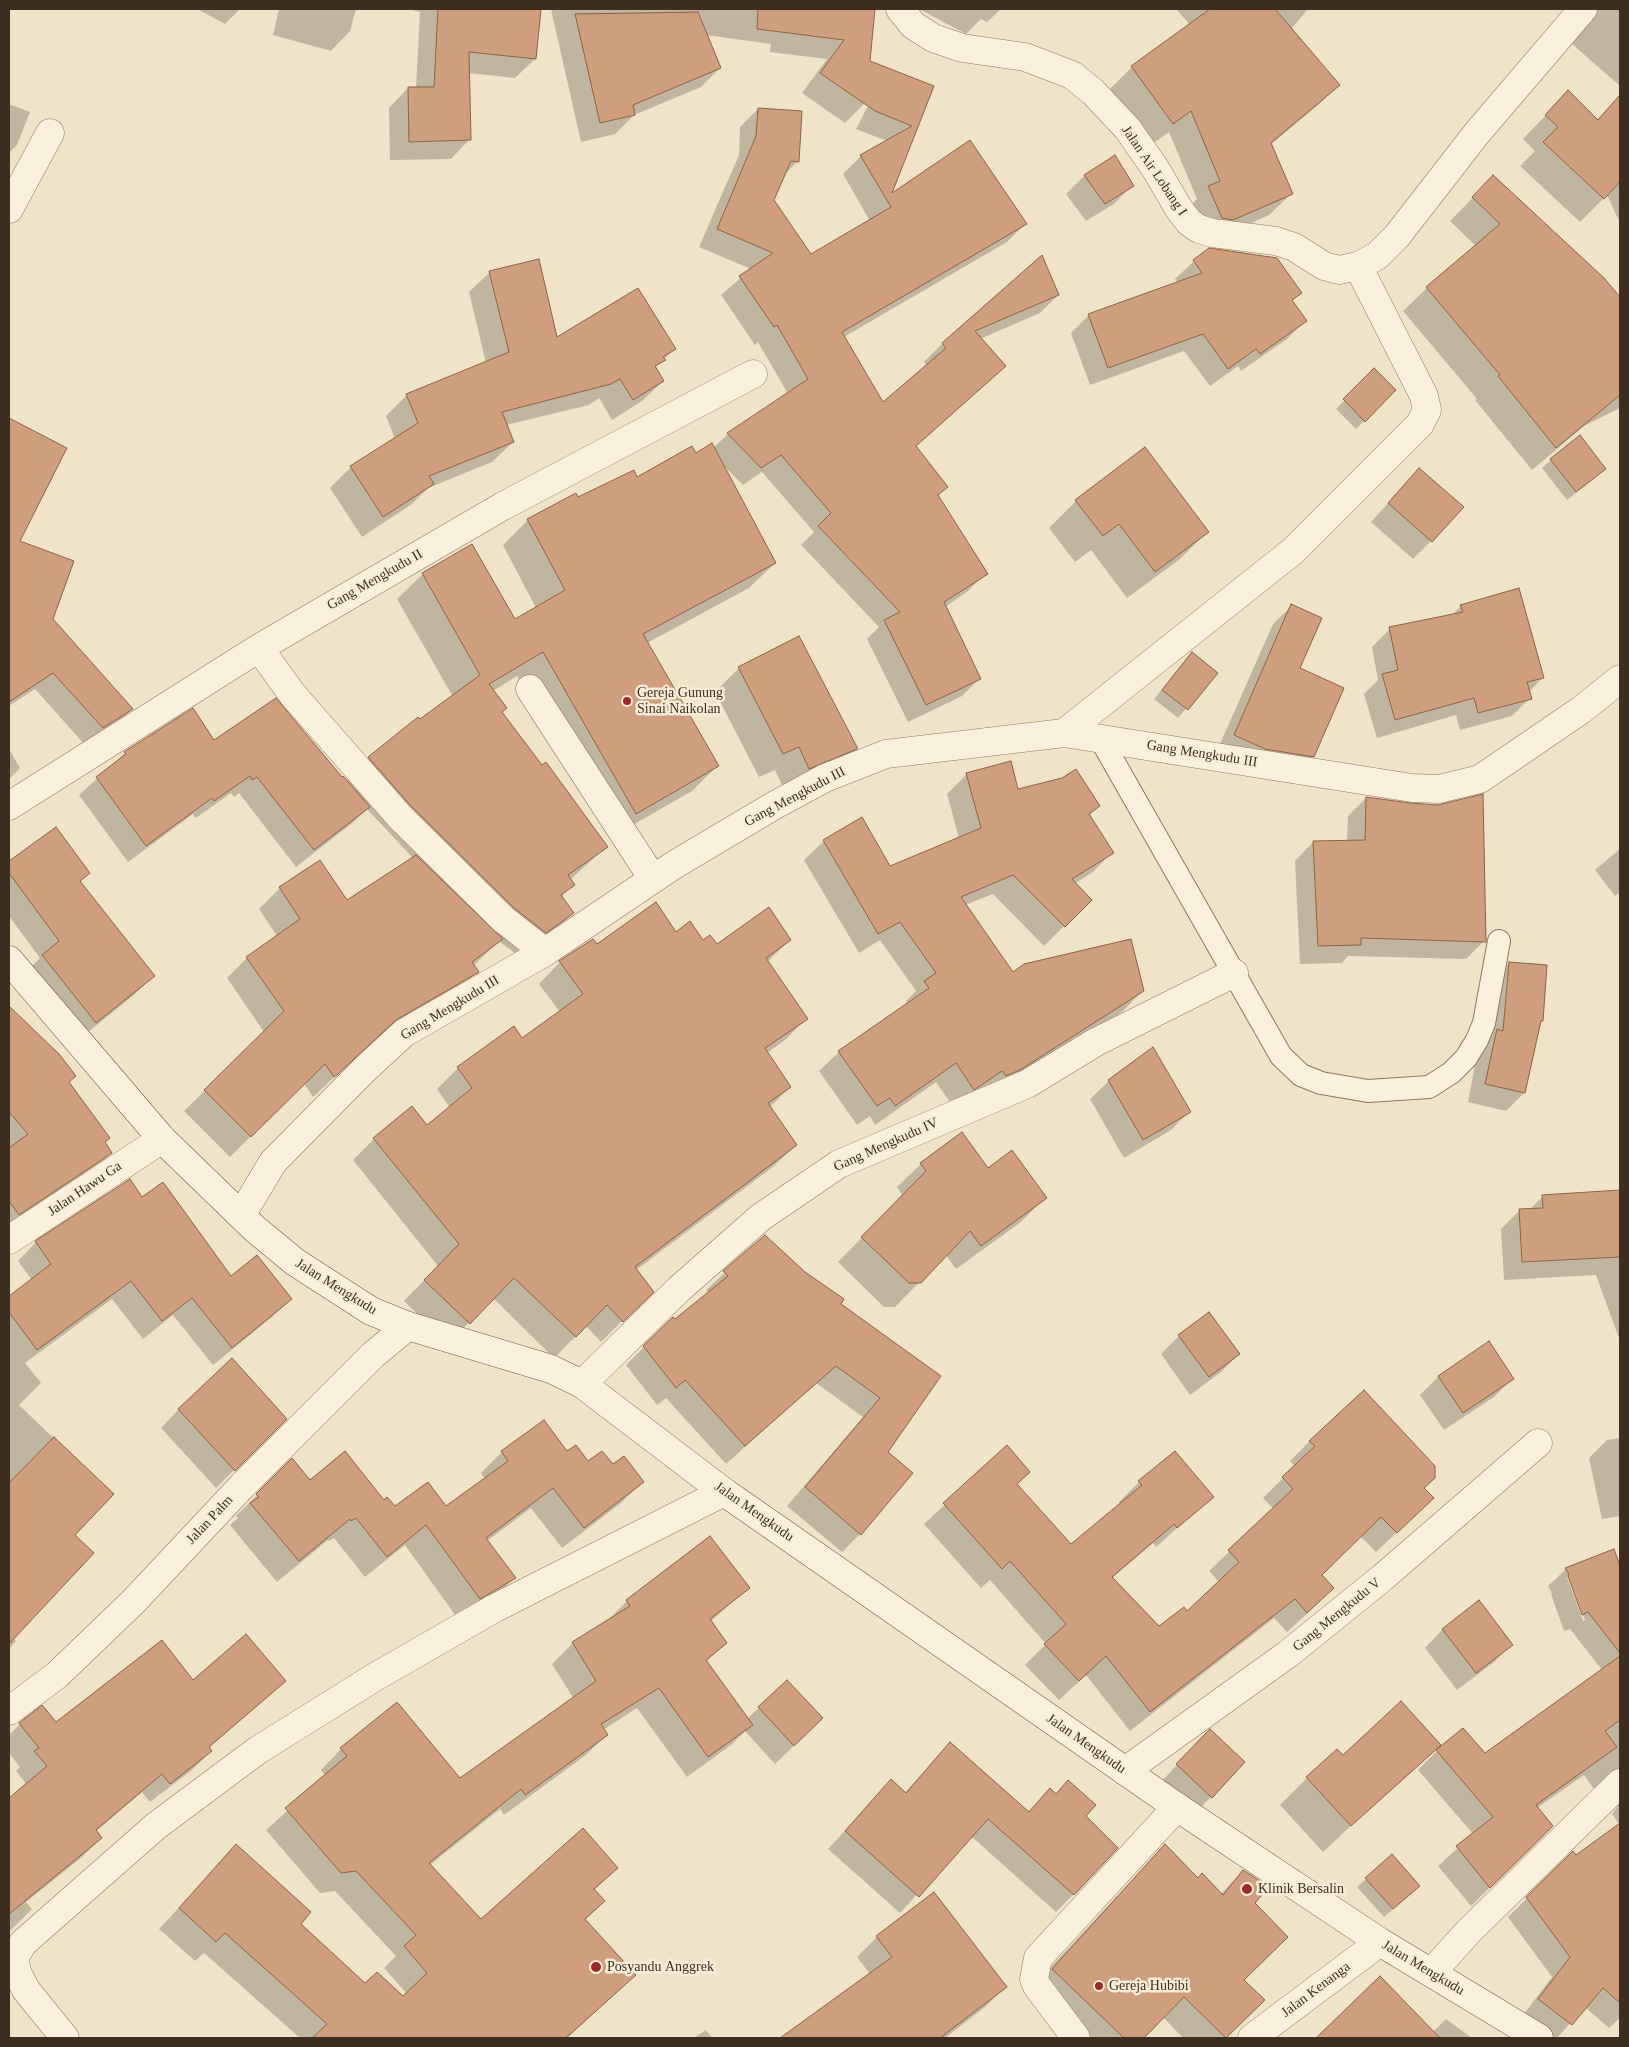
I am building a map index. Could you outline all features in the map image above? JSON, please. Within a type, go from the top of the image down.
[{"type":"street","name":"Jalan Air Lobang I","points":[[900,9],[913,25],[933,38],[962,48],[1025,57],[1072,74],[1127,128],[1155,168],[1179,209],[1189,222],[1199,229],[1212,233],[1276,241],[1294,247],[1324,266],[1339,270],[1358,266],[1377,256],[1398,236],[1477,133],[1583,9]]},
{"type":"street","points":[[9,209],[50,132]]},
{"type":"street","points":[[1064,733],[1293,551],[1420,424],[1428,410],[1424,396],[1358,266]]},
{"type":"street","name":"Gang Mengkudu II","points":[[9,806],[259,648],[503,506],[753,374]]},
{"type":"street","points":[[259,648],[293,696],[400,817],[503,919],[545,952]]},
{"type":"street","name":"Gang Mengkudu III","points":[[242,1214],[273,1162],[365,1069],[404,1033],[545,952],[653,879],[783,800],[825,778],[886,754],[1064,733],[1412,788],[1439,789],[1480,779],[1580,710],[1620,679]]},
{"type":"street","points":[[530,689],[653,879]]},
{"type":"street","name":"Jalan Mengkudu","points":[[9,960],[162,1139],[242,1214],[255,1229],[295,1262],[371,1311],[408,1326],[551,1369],[582,1384],[724,1492],[1177,1807],[1380,1942],[1539,2038]]},
{"type":"street","name":"Gang Mengkudu IV","points":[[582,1384],[679,1290],[761,1217],[839,1164],[1027,1084],[1096,1042],[1234,973]]},
{"type":"street","name":"Jalan Hawu Ga","points":[[9,1240],[162,1139]]},
{"type":"street","name":"Jalan Palm","points":[[9,1711],[57,1676],[127,1608],[242,1486],[373,1355],[408,1326]]},
{"type":"street","name":"Gang Mengkudu V","points":[[1125,1771],[1288,1654],[1382,1578],[1538,1443]]},
{"type":"street","points":[[65,2038],[26,1990],[17,1972],[14,1958],[23,1943],[156,1826],[258,1750],[376,1676],[495,1608],[724,1492]]},
{"type":"street","points":[[1432,1972],[1469,1931],[1620,1783]]},
{"type":"street","points":[[1076,2038],[1037,1986],[1034,1979],[1038,1958],[1177,1807]]},
{"type":"street","name":"Jalan Kenanga","points":[[1252,2038],[1380,1942]]},
{"type":"lane","points":[[1100,738],[1281,1056],[1301,1075],[1321,1082],[1368,1091],[1429,1087],[1452,1073],[1466,1058],[1477,1040],[1484,1023],[1500,941]]},
{"type":"building","points":[[438,9],[541,9],[536,59],[469,52],[471,140],[409,142],[408,87],[434,87]]},
{"type":"building","points":[[758,9],[875,9],[870,61],[934,86],[892,193],[970,140],[1027,224],[842,332],[883,402],[946,348],[942,343],[1042,255],[1059,295],[975,331],[1006,366],[916,446],[948,487],[938,495],[988,574],[944,602],[981,679],[926,705],[884,620],[900,612],[818,526],[831,513],[781,455],[761,468],[727,433],[808,379],[777,325],[774,327],[739,276],[773,253],[717,229],[756,136],[758,108],[802,111],[799,162],[791,161],[774,200],[811,254],[891,207],[860,155],[912,126],[875,111],[820,73],[844,40],[757,29]]},
{"type":"building","points":[[1210,9],[1275,9],[1340,85],[1271,143],[1293,194],[1233,220],[1222,218],[1208,186],[1220,181],[1191,111],[1173,124],[1131,66]]},
{"type":"building","points":[[698,12],[721,68],[633,105],[635,115],[600,123],[575,14]]},
{"type":"building","points":[[1568,90],[1598,120],[1620,95],[1620,182],[1604,199],[1543,142],[1558,127],[1545,115]]},
{"type":"building","points":[[1115,155],[1134,186],[1105,204],[1084,175]]},
{"type":"building","points":[[1493,175],[1604,278],[1620,297],[1620,395],[1556,448],[1498,376],[1500,375],[1426,287],[1500,224],[1472,197]]},
{"type":"building","points":[[1209,248],[1277,258],[1302,293],[1292,300],[1307,321],[1260,354],[1256,349],[1228,369],[1203,334],[1108,368],[1088,314],[1202,273],[1193,260]]},
{"type":"building","points":[[539,259],[557,337],[638,288],[676,349],[663,357],[666,360],[655,366],[664,381],[633,400],[620,379],[611,384],[502,412],[514,442],[429,476],[434,484],[383,517],[350,466],[418,423],[406,394],[509,352],[489,271]]},
{"type":"building","points":[[1374,368],[1396,390],[1365,422],[1343,399]]},
{"type":"building","points":[[9,418],[67,448],[20,541],[74,561],[53,619],[133,709],[103,728],[53,673],[9,702]]},
{"type":"building","points":[[1580,435],[1606,469],[1576,492],[1550,459]]},
{"type":"building","points":[[712,443],[776,563],[643,634],[719,766],[636,814],[543,652],[489,684],[507,708],[502,712],[542,765],[546,762],[608,847],[568,875],[575,885],[561,895],[574,913],[546,933],[513,907],[411,806],[368,757],[418,717],[420,719],[480,675],[422,573],[472,544],[515,619],[565,590],[527,519],[576,493],[578,497],[634,470],[637,477],[692,446],[696,453]]},
{"type":"building","points":[[1145,447],[1209,532],[1155,572],[1119,524],[1103,536],[1075,500]]},
{"type":"building","points":[[1419,468],[1464,507],[1432,542],[1388,503]]},
{"type":"building","points":[[1519,588],[1544,678],[1527,682],[1532,699],[1478,713],[1474,698],[1395,720],[1382,674],[1398,670],[1389,627],[1463,612],[1460,605]]},
{"type":"building","points":[[1291,604],[1322,618],[1300,668],[1344,688],[1314,757],[1265,749],[1234,735]]},
{"type":"building","points":[[799,636],[857,747],[857,749],[809,769],[799,747],[783,754],[738,667]]},
{"type":"building","points":[[1192,652],[1218,673],[1188,710],[1162,690]]},
{"type":"building","points":[[276,698],[342,777],[370,807],[314,850],[257,777],[252,780],[250,776],[214,801],[212,798],[146,846],[96,777],[126,754],[124,752],[193,708],[214,740]]},
{"type":"building","points":[[1011,761],[1018,789],[1062,778],[1076,769],[1100,806],[1089,814],[1114,853],[1072,879],[1092,900],[1065,927],[1013,875],[961,897],[1013,972],[1024,964],[1131,939],[1144,991],[1020,1070],[1006,1076],[1002,1071],[974,1090],[956,1063],[895,1106],[890,1098],[877,1106],[838,1051],[929,988],[924,981],[936,973],[900,922],[878,934],[823,840],[862,817],[890,866],[981,828],[966,773]]},
{"type":"building","points":[[1483,794],[1486,942],[1361,938],[1361,945],[1318,946],[1313,841],[1365,840],[1366,797],[1438,805]]},
{"type":"building","points":[[56,827],[90,873],[80,881],[155,976],[96,1023],[42,955],[59,941],[9,873],[9,861]]},
{"type":"building","points":[[416,855],[503,939],[472,962],[479,972],[396,1020],[334,1077],[325,1064],[251,1137],[204,1090],[284,1011],[246,957],[300,919],[279,887],[320,860],[347,900]]},
{"type":"building","points":[[656,902],[676,932],[690,921],[703,940],[710,935],[717,944],[769,907],[791,940],[766,958],[808,1019],[765,1048],[791,1087],[768,1103],[797,1145],[635,1267],[654,1292],[623,1322],[607,1305],[576,1337],[514,1278],[470,1324],[424,1280],[459,1244],[373,1138],[412,1106],[427,1125],[472,1088],[457,1067],[514,1026],[522,1038],[583,994],[559,961],[593,939],[597,944]]},
{"type":"building","points":[[1509,962],[1547,965],[1543,1021],[1541,1021],[1525,1093],[1485,1084],[1497,1029],[1503,1031]]},
{"type":"building","points":[[9,1006],[59,1054],[76,1076],[69,1082],[110,1138],[105,1142],[112,1153],[19,1215],[9,1201],[9,1148],[28,1134],[9,1112]]},
{"type":"building","points":[[1153,1047],[1191,1112],[1143,1140],[1108,1080]]},
{"type":"building","points":[[962,1132],[988,1168],[1012,1150],[1047,1198],[981,1246],[970,1231],[921,1283],[909,1283],[861,1237],[926,1171],[920,1163]]},
{"type":"building","points":[[130,1179],[142,1197],[163,1182],[231,1276],[257,1255],[292,1299],[232,1348],[192,1298],[162,1321],[131,1281],[37,1350],[9,1312],[9,1296],[51,1264],[35,1241]]},
{"type":"building","points":[[1620,1190],[1620,1257],[1522,1262],[1519,1209],[1543,1208],[1542,1195]]},
{"type":"building","points":[[765,1235],[805,1272],[844,1299],[841,1304],[941,1376],[888,1452],[913,1473],[861,1535],[805,1487],[880,1398],[836,1366],[745,1446],[685,1380],[676,1388],[643,1346],[673,1317],[675,1319],[728,1276],[723,1271]]},
{"type":"building","points":[[1209,1312],[1240,1354],[1209,1377],[1178,1335]]},
{"type":"building","points":[[1489,1341],[1514,1379],[1463,1413],[1438,1376]]},
{"type":"building","points":[[232,1358],[287,1419],[235,1471],[178,1409]]},
{"type":"building","points":[[1364,1390],[1435,1466],[1435,1478],[1424,1488],[1434,1498],[1397,1533],[1381,1517],[1322,1575],[1334,1588],[1307,1613],[1295,1599],[1150,1712],[1106,1656],[1079,1681],[1044,1644],[1066,1624],[1010,1561],[1002,1569],[943,1503],[1007,1445],[1030,1472],[1017,1484],[1071,1544],[1142,1485],[1138,1481],[1175,1451],[1214,1497],[1177,1528],[1174,1524],[1112,1577],[1159,1626],[1184,1607],[1187,1611],[1239,1562],[1228,1550],[1293,1489],[1282,1477],[1315,1446],[1309,1441]]},
{"type":"building","points":[[544,1420],[567,1451],[576,1445],[588,1461],[602,1451],[613,1464],[624,1456],[644,1482],[584,1528],[553,1488],[486,1538],[516,1578],[480,1599],[426,1525],[387,1557],[356,1518],[351,1521],[350,1519],[299,1561],[250,1503],[259,1497],[256,1494],[292,1458],[310,1480],[345,1451],[384,1500],[387,1497],[395,1506],[428,1482],[446,1506],[508,1461],[501,1451]]},
{"type":"building","points":[[54,1437],[114,1494],[75,1535],[94,1553],[9,1644],[9,1483]]},
{"type":"building","points":[[710,1536],[750,1588],[710,1619],[727,1643],[706,1660],[753,1725],[708,1757],[659,1688],[601,1724],[608,1735],[525,1795],[521,1789],[429,1863],[481,1919],[583,1828],[618,1868],[594,1889],[605,1901],[585,1919],[636,1975],[566,2038],[312,2038],[327,2024],[225,1933],[216,1942],[179,1908],[236,1844],[311,1912],[301,1924],[365,1983],[377,1972],[403,1996],[427,1973],[404,1946],[416,1935],[356,1871],[341,1873],[285,1808],[347,1756],[340,1748],[397,1702],[460,1778],[596,1681],[572,1642],[630,1606],[626,1600]]},
{"type":"building","points":[[1614,1549],[1620,1566],[1620,1653],[1588,1612],[1582,1615],[1568,1576],[1569,1574],[1565,1568]]},
{"type":"building","points":[[1479,1600],[1513,1645],[1476,1673],[1442,1629]]},
{"type":"building","points":[[246,1634],[286,1681],[209,1747],[212,1751],[170,1784],[162,1774],[96,1830],[102,1838],[9,1914],[9,1798],[47,1766],[34,1751],[39,1748],[19,1723],[42,1705],[56,1722],[162,1640],[193,1680]]},
{"type":"building","points":[[1620,1656],[1620,1720],[1605,1731],[1617,1747],[1536,1805],[1553,1826],[1490,1888],[1456,1846],[1493,1817],[1436,1750],[1463,1728],[1485,1753]]},
{"type":"building","points":[[787,1680],[823,1718],[794,1746],[758,1707]]},
{"type":"building","points":[[1401,1701],[1441,1745],[1351,1826],[1306,1777],[1337,1749],[1343,1755]]},
{"type":"building","points":[[1210,1729],[1245,1762],[1212,1798],[1176,1764]]},
{"type":"building","points":[[950,1742],[1029,1812],[1050,1788],[1056,1794],[1068,1780],[1096,1805],[1086,1816],[1118,1848],[1074,1895],[988,1819],[919,1897],[845,1831],[891,1779],[906,1793]]},
{"type":"building","points":[[1620,1823],[1620,2003],[1603,1988],[1572,2025],[1538,1999],[1570,1957],[1526,1897],[1573,1851],[1576,1855]]},
{"type":"building","points":[[1165,1844],[1198,1878],[1202,1873],[1223,1895],[1243,1870],[1269,1887],[1255,1903],[1288,1937],[1244,1980],[1265,2000],[1226,2038],[1184,1997],[1144,2038],[1124,2038],[1052,1969]]},
{"type":"building","points":[[1392,1854],[1420,1886],[1393,1909],[1365,1878]]},
{"type":"building","points":[[934,1892],[1007,1987],[940,2038],[780,2038],[892,1957],[876,1936]]},
{"type":"building","points":[[1380,1976],[1440,2038],[1316,2038]]},
{"type":"place","name":"Gereja Gunung Sinai Naikolan","points":[[627,701]]},
{"type":"place","name":"Klinik Bersalin","points":[[1247,1889]]},
{"type":"place","name":"Posyandu Anggrek","points":[[596,1967]]},
{"type":"place","name":"Gereja Hubibi","points":[[1099,1986]]}]
